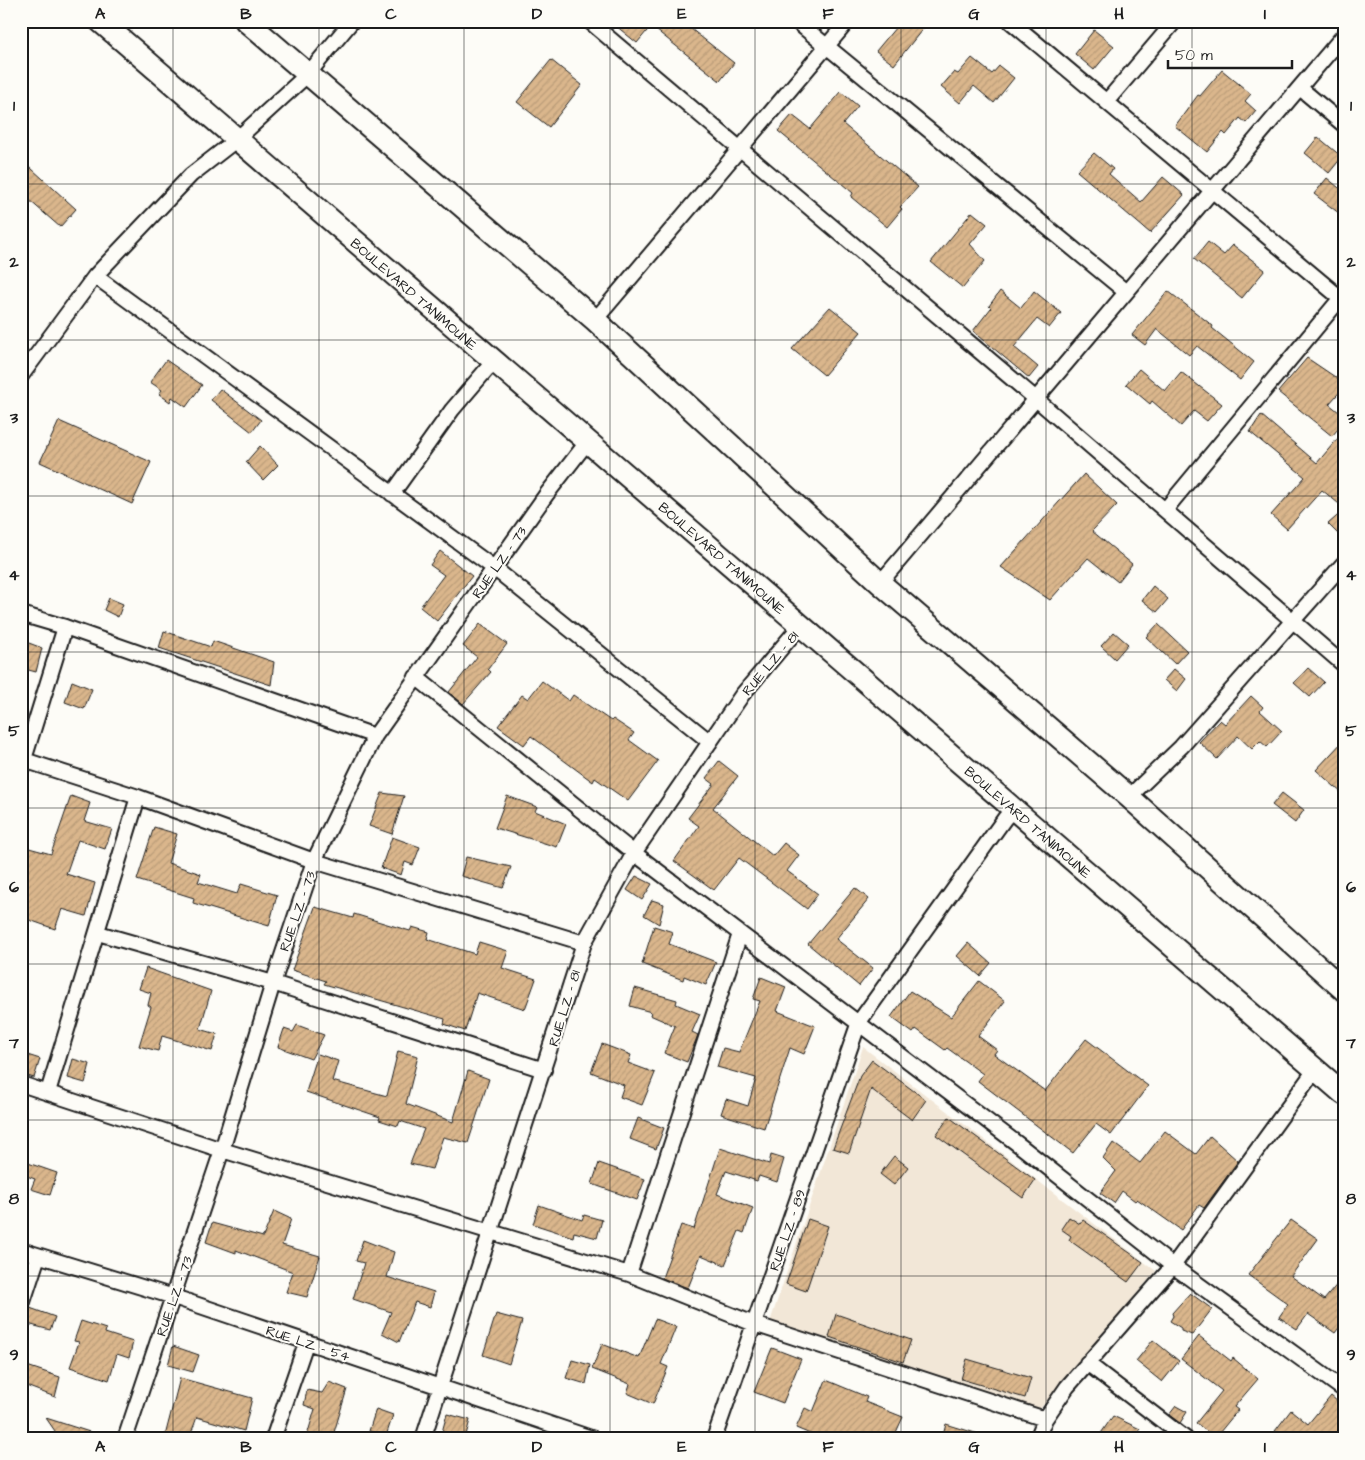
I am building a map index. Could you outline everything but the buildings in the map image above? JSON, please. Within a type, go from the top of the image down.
[{"type":"main road","name":"BOULEVARD TANIMOUNE","points":[[100,21],[493,362],[588,441],[1344,1094]]},
{"type":"main road","points":[[246,21],[595,320],[880,583],[1129,797],[1343,988]]},
{"type":"street","points":[[21,376],[95,276],[191,175],[236,140],[308,74],[352,21]]},
{"type":"street","points":[[589,21],[1036,399],[1293,623],[1344,665]]},
{"type":"street","points":[[796,21],[1126,292]]},
{"type":"street","points":[[595,320],[848,21]]},
{"type":"street","points":[[1107,101],[1175,21]]},
{"type":"street","points":[[1012,22],[1342,300],[1165,510]]},
{"type":"street","points":[[880,583],[1344,35]]},
{"type":"street","points":[[1300,88],[1344,125]]},
{"type":"street","points":[[95,276],[494,568],[710,742]]},
{"type":"street","points":[[392,494],[452,410],[493,362]]},
{"type":"street","name":"RUE LZ - 73","points":[[125,1439],[174,1297],[314,861],[375,736],[546,495],[588,441]]},
{"type":"street","points":[[1129,797],[1181,747],[1293,623],[1344,563]]},
{"type":"street","points":[[21,614],[65,627],[375,736]]},
{"type":"street","name":"RUE LZ - 81","points":[[423,1439],[584,943],[634,853],[742,695],[800,626]]},
{"type":"street","points":[[65,627],[22,763],[138,797],[314,861],[584,943]]},
{"type":"street","points":[[416,677],[634,853],[859,1022],[1173,1266],[1344,1390]]},
{"type":"street","points":[[48,1092],[138,797]]},
{"type":"street","name":"RUE LZ - 89","points":[[714,1439],[859,1022],[1005,818],[1014,809]]},
{"type":"street","points":[[98,933],[273,984],[544,1070]]},
{"type":"street","points":[[629,1274],[740,934]]},
{"type":"street","points":[[1037,1439],[1045,1419],[1087,1364],[1173,1266],[1316,1070]]},
{"type":"street","points":[[21,1084],[222,1150],[629,1274],[754,1324],[1045,1419]]},
{"type":"street","name":"RUE LZ - 54","points":[[21,1250],[174,1297],[306,1343],[441,1386],[576,1436],[594,1439]]},
{"type":"street","points":[[21,1308],[38,1256]]},
{"type":"street","points":[[273,1439],[306,1343]]},
{"type":"street","points":[[1087,1364],[1186,1439]]},
{"type":"shaded area","points":[[863,1047],[1156,1271],[1038,1411],[770,1322]]}]
